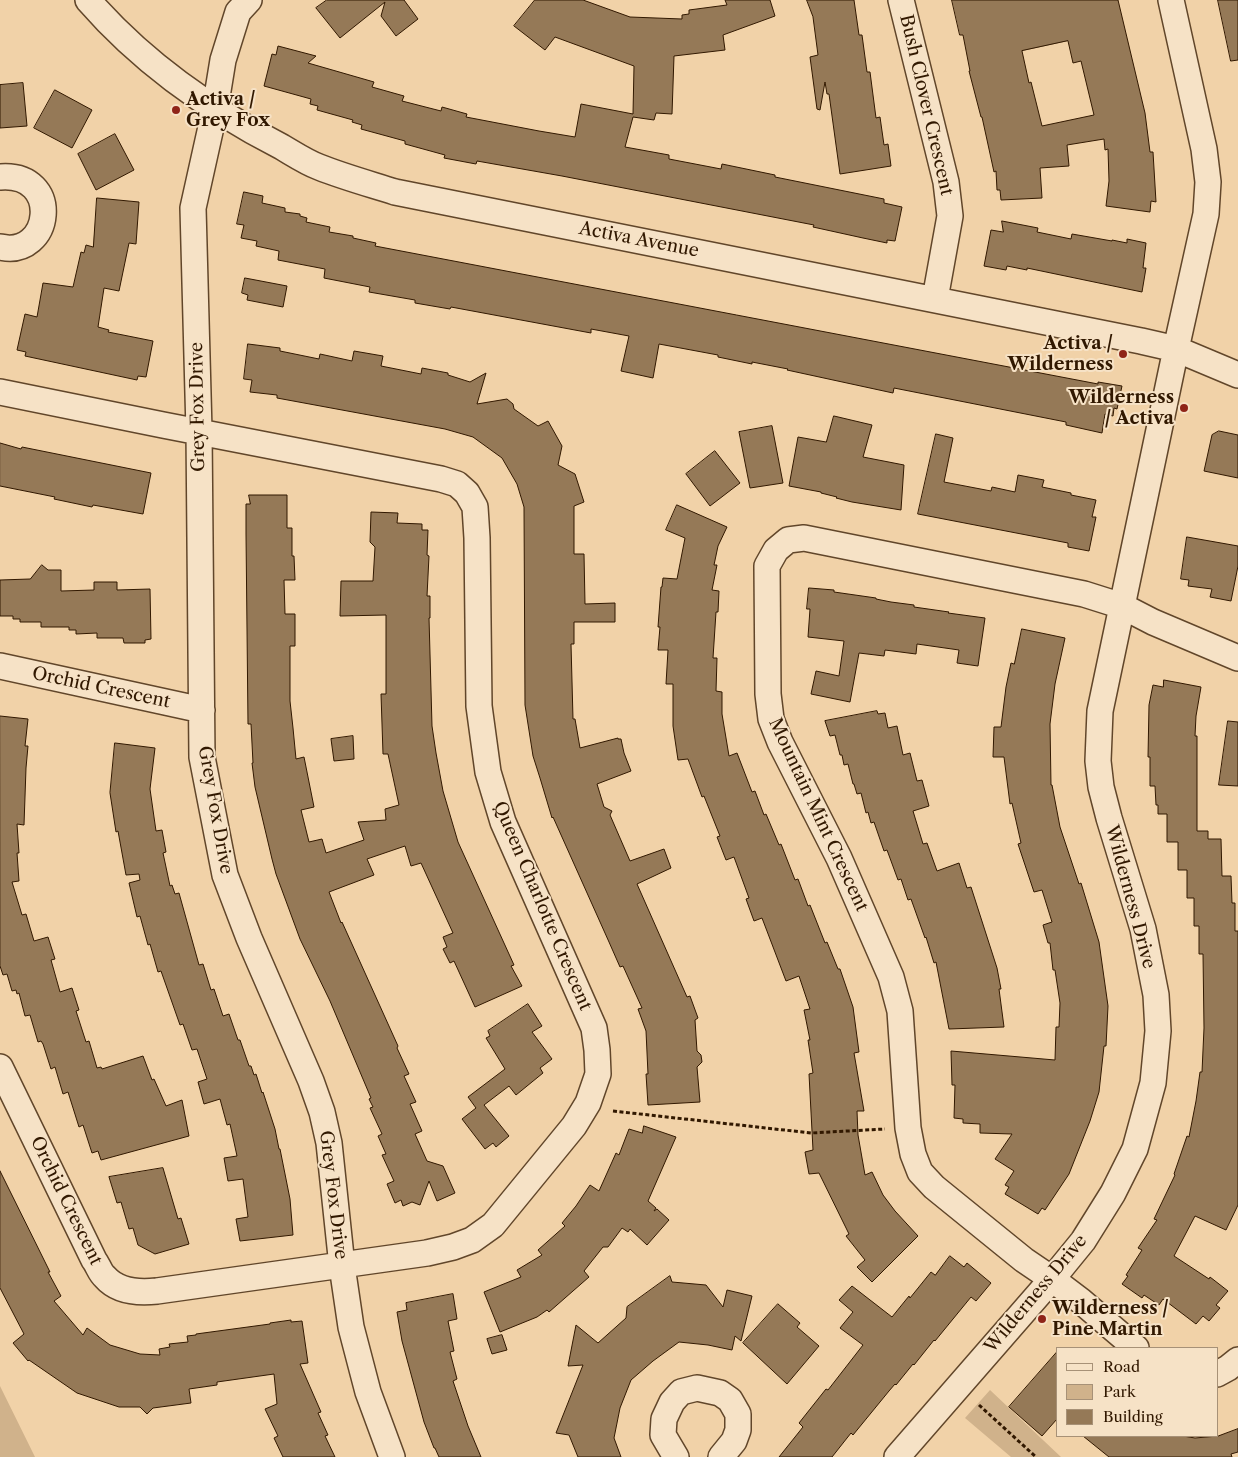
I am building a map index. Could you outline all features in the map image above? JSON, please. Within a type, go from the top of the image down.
[{"type":"street","name":"Activa Avenue","points":[[88,0],[102,16],[150,61],[215,109],[260,136],[318,166],[395,192],[1141,341],[1176,349],[1238,375]]},
{"type":"street","name":"Grey Fox Drive","points":[[249,0],[238,12],[223,60],[215,109],[193,208],[199,431],[202,757],[225,875],[249,938],[311,1081],[322,1112],[329,1142],[342,1266],[351,1326],[368,1392],[392,1457]]},
{"type":"street","name":"Bush Clover Crescent","points":[[901,0],[946,182],[950,216],[935,300]]},
{"type":"street","points":[[1171,0],[1204,149],[1208,182],[1206,214],[1176,349]]},
{"type":"street","points":[[0,178],[11,176],[24,180],[34,188],[41,198],[44,216],[41,228],[32,239],[22,246],[0,247]]},
{"type":"street","name":"Wilderness Drive","points":[[897,1457],[1052,1279],[1082,1241],[1113,1193],[1135,1149],[1153,1083],[1158,1031],[1156,995],[1143,930],[1101,787],[1098,761],[1100,711],[1176,349]]},
{"type":"street","name":"Queen Charlotte Crescent","points":[[0,392],[441,479],[457,484],[467,493],[474,507],[477,548],[479,706],[488,772],[503,822],[594,1028],[598,1074],[588,1103],[574,1126],[493,1225],[472,1240],[453,1248],[342,1266]]},
{"type":"street","name":"Mountain Mint Crescent","points":[[1135,1347],[1052,1279],[1024,1260],[934,1187],[920,1172],[913,1154],[908,1128],[900,1010],[891,978],[839,858],[780,742],[771,719],[768,694],[767,566],[776,550],[788,540],[804,538],[1084,594],[1122,606],[1154,622],[1238,658]]},
{"type":"street","name":"Orchid Crescent","points":[[0,666],[202,710]]},
{"type":"street","name":"Orchid Crescent","points":[[0,1067],[94,1260],[105,1278],[120,1288],[138,1293],[157,1292],[307,1269],[342,1266]]},
{"type":"street","points":[[1218,1373],[1238,1360]]},
{"type":"street","points":[[676,1457],[663,1435],[664,1419],[672,1402],[681,1392],[697,1388],[720,1393],[730,1400],[738,1414],[738,1430],[734,1441],[721,1457]]},
{"type":"path","points":[[613,1111],[811,1133],[886,1129]]},
{"type":"path","points":[[979,1405],[1036,1457]]},
{"type":"green space","points":[[0,1386],[35,1457],[0,1457]]},
{"type":"green space","points":[[990,1390],[1061,1457],[1011,1457],[965,1418]]},
{"type":"building","points":[[327,0],[404,0],[418,19],[396,36],[381,16],[385,2],[340,38],[316,8]]},
{"type":"building","points":[[535,0],[583,0],[630,17],[682,19],[682,15],[689,14],[689,10],[727,5],[725,0],[770,0],[775,16],[723,35],[725,50],[674,56],[672,114],[656,113],[654,120],[633,117],[625,147],[669,155],[669,159],[721,169],[722,164],[775,175],[775,177],[884,199],[884,203],[902,207],[895,241],[887,240],[887,243],[813,227],[814,225],[562,176],[477,161],[476,164],[444,158],[445,155],[405,144],[405,141],[361,129],[362,125],[352,122],[353,120],[317,110],[318,106],[310,104],[311,99],[264,86],[272,54],[276,55],[278,46],[316,56],[308,63],[374,82],[372,87],[404,96],[402,101],[441,111],[442,107],[467,114],[466,117],[539,131],[575,137],[581,104],[633,114],[634,66],[555,37],[545,50],[514,26]]},
{"type":"building","points":[[807,0],[854,0],[859,35],[862,35],[867,72],[870,72],[876,118],[880,117],[884,145],[888,144],[891,166],[840,174],[829,94],[827,94],[825,82],[820,110],[817,109],[810,57],[818,55],[813,17]]},
{"type":"building","points":[[952,0],[1118,0],[1145,113],[1150,152],[1153,152],[1156,202],[1151,201],[1150,212],[1106,206],[1109,181],[1108,149],[1105,150],[1104,139],[1067,145],[1069,166],[1040,168],[1042,198],[1001,200],[1000,190],[997,190],[996,171],[994,172],[982,117],[969,71],[963,35],[960,35]],"holes":[[[1068,41],[1073,63],[1081,61],[1094,115],[1042,126],[1022,51]]]},
{"type":"building","points":[[1218,0],[1238,0],[1238,60],[1231,61]]},
{"type":"building","points":[[23,83],[27,126],[0,128],[0,85]]},
{"type":"building","points":[[55,90],[92,110],[72,148],[34,128]]},
{"type":"building","points":[[115,134],[134,170],[96,190],[78,154]]},
{"type":"building","points":[[244,192],[263,196],[262,203],[285,208],[285,212],[300,214],[300,216],[307,218],[306,222],[330,227],[329,232],[353,236],[353,238],[376,243],[375,246],[1098,384],[1098,382],[1122,386],[1117,409],[1114,408],[1113,416],[1105,414],[1102,433],[1066,425],[1066,422],[894,388],[893,393],[788,369],[752,362],[752,364],[718,357],[718,355],[659,344],[653,378],[621,371],[629,336],[591,329],[591,333],[451,307],[450,309],[415,303],[415,300],[369,292],[370,287],[324,278],[325,269],[278,260],[279,251],[256,246],[257,241],[241,238],[244,225],[237,224]]},
{"type":"building","points":[[97,198],[139,202],[136,244],[129,243],[119,291],[104,288],[98,327],[109,330],[108,332],[153,341],[146,377],[138,376],[137,380],[25,356],[26,352],[17,350],[25,314],[37,317],[43,283],[73,287],[81,252],[84,253],[86,245],[93,247]]},
{"type":"building","points":[[1002,221],[1038,228],[1037,232],[1071,239],[1072,234],[1127,243],[1127,239],[1146,243],[1143,268],[1146,268],[1142,292],[1027,268],[1027,270],[1007,266],[1006,270],[984,266],[991,230],[1003,232]]},
{"type":"building","points":[[245,278],[287,286],[283,307],[247,300],[248,295],[242,293]]},
{"type":"building","points":[[248,344],[280,348],[280,351],[319,359],[320,354],[352,361],[354,351],[383,356],[381,366],[421,374],[422,368],[448,373],[448,375],[470,382],[486,373],[477,404],[507,399],[513,404],[514,409],[538,426],[548,421],[562,446],[558,465],[575,474],[584,502],[574,506],[574,554],[584,554],[585,604],[615,603],[615,622],[574,622],[574,644],[571,644],[573,719],[575,719],[580,748],[618,738],[621,739],[631,771],[597,784],[604,807],[612,811],[610,815],[630,861],[664,849],[671,868],[637,884],[687,997],[690,996],[698,1018],[695,1020],[697,1051],[701,1055],[702,1062],[697,1067],[700,1102],[648,1105],[646,1031],[638,1009],[642,1008],[623,966],[620,967],[552,818],[533,756],[525,705],[524,507],[517,484],[502,458],[473,437],[445,429],[277,398],[277,395],[250,392],[252,380],[244,379]]},
{"type":"building","points":[[834,416],[872,425],[863,457],[904,465],[901,510],[852,502],[821,492],[789,486],[798,437],[826,442]]},
{"type":"building","points":[[772,426],[783,483],[750,488],[739,432]]},
{"type":"building","points":[[1219,431],[1238,435],[1238,478],[1204,471],[1212,435]]},
{"type":"building","points":[[936,434],[953,438],[944,482],[991,491],[992,487],[1015,492],[1018,475],[1044,480],[1042,487],[1096,500],[1092,517],[1096,517],[1089,551],[1068,547],[1068,543],[918,514]]},
{"type":"building","points":[[0,443],[21,449],[22,447],[151,473],[143,514],[93,505],[92,507],[54,499],[55,497],[0,486]]},
{"type":"building","points":[[715,451],[740,483],[710,506],[686,474]]},
{"type":"building","points":[[249,495],[287,495],[287,528],[292,528],[292,556],[294,556],[295,580],[284,580],[285,614],[295,614],[295,646],[290,646],[290,701],[296,759],[304,757],[314,807],[301,810],[309,842],[322,839],[326,853],[364,840],[358,822],[386,820],[385,809],[399,805],[388,754],[383,754],[381,694],[386,694],[386,615],[340,616],[341,581],[373,581],[375,547],[370,542],[371,512],[398,513],[397,523],[422,524],[422,530],[428,530],[427,596],[430,596],[432,726],[443,791],[458,842],[514,965],[511,966],[522,986],[475,1007],[454,961],[450,963],[443,949],[447,947],[443,937],[453,933],[421,863],[411,866],[405,846],[367,859],[374,875],[329,892],[409,1074],[404,1076],[416,1102],[410,1104],[422,1131],[415,1134],[427,1161],[443,1166],[455,1193],[437,1201],[429,1181],[420,1205],[412,1202],[403,1206],[401,1200],[395,1203],[387,1184],[394,1181],[382,1155],[386,1154],[378,1136],[382,1134],[370,1108],[373,1107],[369,1099],[371,1098],[330,1001],[300,939],[272,859],[255,787],[251,724],[248,724],[246,504],[250,504]]},
{"type":"building","points":[[677,505],[727,527],[718,546],[714,565],[717,565],[712,590],[719,591],[713,658],[717,658],[716,691],[722,692],[722,714],[729,756],[737,753],[752,792],[755,791],[764,815],[766,814],[779,845],[781,844],[795,880],[798,879],[808,906],[810,905],[825,943],[827,942],[838,969],[840,969],[853,1007],[859,1052],[854,1053],[864,1111],[857,1111],[858,1135],[865,1175],[872,1172],[883,1195],[918,1236],[872,1282],[857,1267],[865,1260],[846,1236],[849,1234],[819,1173],[809,1174],[805,1152],[813,1150],[809,1074],[813,1073],[808,1040],[810,1040],[804,1010],[810,1009],[799,976],[786,981],[762,918],[754,921],[746,899],[749,898],[734,857],[726,860],[717,837],[720,836],[704,796],[702,797],[688,759],[678,760],[673,726],[673,684],[666,684],[668,650],[658,650],[660,627],[658,627],[663,578],[677,579],[685,538],[666,530]]},
{"type":"building","points":[[1187,537],[1238,546],[1238,566],[1231,601],[1210,597],[1212,589],[1188,586],[1189,580],[1181,579]]},
{"type":"building","points":[[42,565],[48,570],[61,570],[61,591],[94,590],[94,582],[117,582],[117,590],[150,589],[151,639],[145,640],[145,643],[124,643],[123,638],[97,638],[97,633],[76,634],[76,630],[69,630],[69,627],[41,627],[41,622],[20,622],[20,619],[13,619],[13,616],[0,616],[0,580],[30,579]]},
{"type":"building","points":[[809,588],[834,590],[834,592],[914,605],[914,607],[985,618],[978,666],[957,663],[959,650],[917,644],[916,654],[885,650],[884,656],[859,653],[850,702],[811,694],[816,671],[839,676],[844,641],[808,637],[810,609],[807,609]]},
{"type":"building","points":[[1022,629],[1065,638],[1055,684],[1050,724],[1051,785],[1060,827],[1079,884],[1081,883],[1099,942],[1108,1006],[1106,1046],[1104,1046],[1099,1092],[1090,1121],[1069,1174],[1045,1210],[1042,1208],[1038,1214],[1005,1194],[1009,1187],[1005,1185],[1014,1171],[995,1159],[1012,1134],[980,1133],[980,1124],[963,1123],[963,1119],[954,1118],[955,1085],[952,1085],[951,1051],[1055,1060],[1056,1027],[1059,1027],[1060,1003],[1050,943],[1048,943],[1043,925],[1052,922],[1042,890],[1034,892],[1018,844],[1021,843],[1012,803],[1010,804],[1004,757],[993,757],[994,727],[1001,727],[1011,663],[1014,664]]},
{"type":"building","points":[[1164,680],[1201,687],[1195,736],[1197,736],[1197,831],[1208,831],[1208,839],[1221,839],[1222,876],[1231,876],[1232,903],[1235,903],[1235,931],[1238,931],[1238,1205],[1226,1230],[1195,1216],[1174,1256],[1209,1279],[1210,1277],[1228,1291],[1216,1305],[1220,1308],[1209,1321],[1203,1316],[1196,1324],[1163,1299],[1159,1305],[1144,1295],[1142,1298],[1122,1284],[1142,1250],[1138,1248],[1157,1220],[1154,1219],[1175,1175],[1187,1136],[1189,1137],[1200,1072],[1202,1072],[1204,1028],[1203,954],[1199,954],[1199,926],[1194,926],[1194,898],[1187,898],[1187,870],[1178,870],[1178,842],[1167,842],[1167,814],[1158,814],[1155,786],[1150,786],[1150,757],[1148,757],[1149,705],[1153,685],[1163,687]]},
{"type":"building","points":[[877,711],[878,714],[885,713],[888,728],[897,726],[903,755],[910,753],[917,781],[922,780],[929,806],[913,811],[923,844],[927,843],[937,871],[959,863],[967,888],[971,887],[997,968],[1004,1027],[949,1029],[936,962],[934,963],[911,899],[908,900],[901,879],[898,880],[887,850],[884,851],[874,822],[871,823],[868,812],[866,813],[861,793],[857,794],[848,764],[844,765],[835,735],[830,736],[825,721]]},
{"type":"building","points":[[0,716],[28,719],[25,746],[28,746],[24,825],[17,824],[19,881],[12,882],[22,915],[26,914],[34,941],[48,937],[55,959],[51,960],[60,992],[72,988],[79,1010],[76,1011],[86,1042],[89,1041],[97,1068],[101,1067],[102,1069],[143,1056],[152,1080],[154,1079],[166,1106],[182,1100],[189,1136],[101,1160],[98,1151],[92,1153],[83,1125],[79,1127],[68,1092],[63,1094],[55,1067],[51,1069],[43,1044],[41,1041],[38,1042],[30,1015],[25,1016],[19,993],[17,994],[16,990],[12,991],[7,974],[3,975],[0,966]]},
{"type":"building","points":[[1228,721],[1238,722],[1238,786],[1219,785]]},
{"type":"building","points":[[353,736],[354,759],[334,761],[331,739]]},
{"type":"building","points":[[115,743],[155,748],[150,789],[156,831],[162,830],[166,852],[163,853],[170,886],[172,885],[175,894],[179,893],[199,965],[203,964],[211,990],[214,989],[223,1016],[229,1014],[249,1066],[251,1066],[254,1075],[256,1074],[263,1092],[280,1149],[290,1199],[293,1235],[240,1241],[236,1219],[248,1217],[243,1179],[228,1181],[224,1158],[237,1156],[230,1124],[227,1125],[220,1099],[204,1104],[198,1082],[207,1079],[197,1049],[192,1050],[183,1024],[180,1025],[161,971],[158,972],[150,944],[148,945],[140,916],[137,917],[129,883],[140,880],[139,874],[126,875],[118,831],[116,832],[110,793]]},
{"type":"building","points":[[528,1004],[542,1026],[532,1032],[552,1059],[540,1068],[543,1073],[516,1095],[509,1086],[484,1105],[509,1136],[496,1147],[493,1143],[485,1149],[462,1119],[476,1108],[468,1097],[505,1069],[486,1038],[490,1036],[488,1031]]},
{"type":"building","points":[[644,1126],[676,1137],[648,1201],[656,1208],[654,1211],[657,1209],[669,1220],[647,1245],[630,1229],[628,1232],[622,1228],[608,1247],[603,1247],[584,1271],[589,1277],[549,1312],[547,1310],[537,1317],[500,1332],[484,1292],[521,1277],[517,1270],[542,1255],[538,1250],[565,1226],[562,1223],[590,1185],[599,1191],[616,1153],[619,1155],[629,1129],[642,1133]]},
{"type":"building","points":[[163,1168],[178,1219],[181,1218],[189,1244],[155,1254],[138,1245],[133,1228],[129,1229],[121,1202],[117,1203],[109,1177]]},
{"type":"building","points":[[0,1171],[61,1296],[54,1301],[83,1335],[87,1328],[110,1345],[140,1354],[160,1355],[159,1349],[170,1347],[169,1344],[188,1342],[187,1336],[291,1320],[291,1322],[302,1321],[308,1363],[300,1364],[321,1412],[318,1413],[328,1435],[325,1436],[335,1457],[283,1457],[274,1438],[278,1436],[265,1409],[277,1404],[274,1374],[217,1382],[217,1385],[189,1389],[191,1403],[153,1408],[147,1414],[140,1407],[119,1407],[77,1393],[28,1361],[13,1343],[24,1334],[0,1288]]},
{"type":"building","points":[[950,1256],[964,1267],[967,1263],[991,1283],[976,1301],[971,1297],[935,1341],[895,1384],[853,1435],[851,1433],[832,1457],[779,1457],[803,1427],[799,1423],[863,1345],[840,1328],[853,1312],[839,1300],[852,1286],[892,1317],[931,1272],[935,1275]]},
{"type":"building","points":[[670,1276],[672,1282],[706,1285],[723,1307],[727,1290],[752,1296],[741,1341],[735,1336],[732,1350],[679,1342],[631,1380],[620,1408],[614,1438],[621,1457],[578,1457],[569,1435],[556,1433],[583,1365],[568,1366],[576,1325],[598,1343],[626,1318],[627,1307]]},
{"type":"building","points":[[453,1294],[457,1319],[448,1321],[454,1351],[450,1352],[457,1379],[453,1381],[481,1457],[439,1457],[424,1422],[402,1341],[397,1312],[407,1310],[406,1303]]},
{"type":"building","points":[[778,1304],[800,1323],[797,1327],[819,1346],[787,1384],[743,1343]]},
{"type":"building","points":[[502,1335],[507,1350],[492,1354],[487,1339]]},
{"type":"building","points":[[1056,1353],[1056,1420],[1042,1436],[1009,1407]]},
{"type":"building","points":[[1238,1429],[1238,1452],[1231,1454],[1232,1457],[1109,1457],[1084,1437],[1195,1438],[1218,1436]]},
{"type":"place","name":"Activa / Grey Fox","points":[[176,110]]},
{"type":"place","name":"Activa / Wilderness","points":[[1123,354]]},
{"type":"place","name":"Wilderness / Activa","points":[[1184,408]]},
{"type":"place","name":"Wilderness / Pine Martin","points":[[1042,1319]]}]
